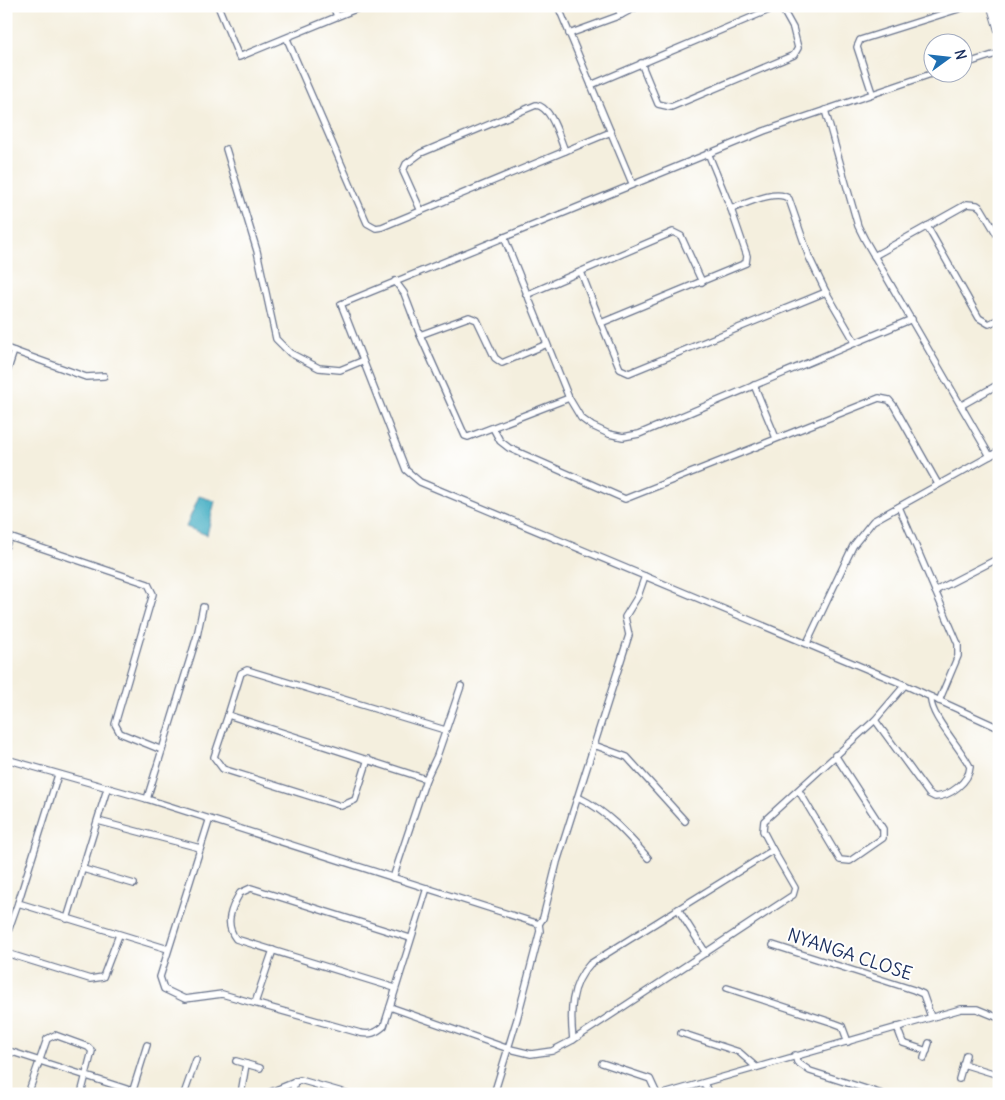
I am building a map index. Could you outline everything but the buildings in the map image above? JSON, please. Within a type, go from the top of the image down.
[{"type":"street","points":[[218,6],[239,57],[364,6]]},
{"type":"street","points":[[333,6],[338,16]]},
{"type":"street","points":[[558,6],[632,183]]},
{"type":"street","points":[[617,6],[621,16]]},
{"type":"street","points":[[569,34],[621,16],[638,6]]},
{"type":"street","points":[[872,93],[857,47],[860,40],[968,6]]},
{"type":"street","points":[[991,6],[999,32]]},
{"type":"street","points":[[591,85],[641,62],[776,7],[783,10],[793,28],[798,48],[794,55],[671,107],[658,104],[641,62]]},
{"type":"street","points":[[287,39],[367,223],[376,228],[611,132]]},
{"type":"street","points":[[972,61],[999,53]]},
{"type":"street","points":[[922,77],[764,131],[632,183],[341,304],[406,470],[415,478],[501,517],[807,643],[999,728]]},
{"type":"street","points":[[421,211],[403,171],[406,164],[421,153],[536,105],[543,107],[548,112],[565,151]]},
{"type":"street","points":[[825,110],[858,226],[990,456]]},
{"type":"street","points":[[226,149],[257,251],[276,339],[290,353],[319,368],[340,370],[362,361]]},
{"type":"street","points":[[601,323],[746,263],[747,260],[732,209],[708,153]]},
{"type":"street","points":[[732,209],[777,194],[785,195],[789,199],[809,257],[826,292],[855,342]]},
{"type":"street","points":[[874,256],[963,205],[972,203],[981,208],[999,238]]},
{"type":"street","points":[[927,226],[979,318],[988,324],[999,319]]},
{"type":"street","points":[[526,294],[673,232],[681,236],[702,282]]},
{"type":"street","points":[[504,237],[569,398],[585,422],[623,437],[639,434],[912,319]]},
{"type":"street","points":[[581,272],[620,369],[629,373],[826,292]]},
{"type":"street","points":[[395,281],[404,293],[420,335],[465,436],[468,437],[493,428],[569,398]]},
{"type":"street","points":[[420,335],[468,317],[473,318],[477,320],[495,358],[502,363],[547,344]]},
{"type":"street","points":[[6,348],[86,376],[104,376]]},
{"type":"street","points":[[6,375],[14,351]]},
{"type":"street","points":[[962,405],[999,384]]},
{"type":"street","points":[[754,385],[776,438]]},
{"type":"street","points":[[493,428],[500,441],[509,448],[625,499],[776,438],[879,398],[884,398],[894,406],[938,484]]},
{"type":"street","points":[[807,643],[857,539],[873,521],[999,450]]},
{"type":"street","points":[[899,507],[958,644],[958,656],[940,701]]},
{"type":"street","points":[[6,546],[8,536],[148,584],[153,594],[115,724],[120,732],[162,750]]},
{"type":"street","points":[[935,591],[999,558]]},
{"type":"street","points":[[494,1094],[506,1048],[517,1019],[540,931],[539,924],[543,918],[557,862],[629,635],[625,617],[638,596],[645,576]]},
{"type":"street","points":[[147,799],[203,607]]},
{"type":"street","points":[[368,759],[355,800],[341,806],[223,769],[216,762],[215,750],[241,673],[247,670],[445,730]]},
{"type":"street","points":[[390,1006],[506,1048],[531,1054],[544,1052],[573,1040],[793,895],[795,888],[763,831],[764,821],[799,792],[835,755],[875,720],[905,685]]},
{"type":"street","points":[[393,878],[426,779],[437,756],[461,686]]},
{"type":"street","points":[[875,720],[929,794],[935,797],[943,796],[966,781],[970,775],[970,766],[935,714],[930,703],[931,697]]},
{"type":"street","points":[[228,715],[426,779]]},
{"type":"street","points":[[594,746],[627,757],[685,822]]},
{"type":"street","points":[[799,792],[840,860],[850,861],[883,838],[884,829],[835,755]]},
{"type":"street","points":[[7,760],[147,799],[393,878],[533,920],[539,924]]},
{"type":"street","points":[[6,937],[58,775]]},
{"type":"street","points":[[67,918],[107,789]]},
{"type":"street","points":[[578,797],[591,804],[620,826],[648,858]]},
{"type":"street","points":[[209,820],[160,977],[162,986],[166,991],[185,998],[222,994],[369,1035],[377,1032],[384,1026],[427,888]]},
{"type":"street","points":[[98,821],[200,848]]},
{"type":"street","points":[[573,1040],[570,1013],[572,1000],[582,972],[590,964],[773,850]]},
{"type":"street","points":[[82,869],[134,884]]},
{"type":"street","points":[[395,988],[236,938],[230,932],[230,916],[236,899],[246,889],[251,888],[410,938]]},
{"type":"street","points":[[18,903],[168,949]]},
{"type":"street","points":[[678,909],[706,953]]},
{"type":"street","points":[[6,953],[90,979],[98,979],[103,977],[119,935]]},
{"type":"street","name":"NYANGA CLOSE","points":[[773,945],[923,994],[931,1017]]},
{"type":"street","points":[[255,1003],[273,950]]},
{"type":"street","points":[[727,988],[842,1026],[848,1042]]},
{"type":"street","points":[[664,1094],[931,1017],[968,1009],[977,1009],[999,1018]]},
{"type":"street","points":[[897,1027],[904,1043],[927,1050]]},
{"type":"street","points":[[680,1033],[739,1052],[756,1067]]},
{"type":"street","points":[[28,1094],[47,1039],[54,1035],[91,1048],[92,1054],[81,1094]]},
{"type":"street","points":[[924,1058],[929,1043]]},
{"type":"street","points":[[132,1092],[147,1045]]},
{"type":"street","points":[[6,1050],[142,1094]]},
{"type":"street","points":[[795,1055],[797,1062],[810,1070],[882,1094]]},
{"type":"street","points":[[959,1079],[966,1055]]},
{"type":"street","points":[[184,1094],[196,1060]]},
{"type":"street","points":[[236,1061],[260,1068]]},
{"type":"street","points":[[602,1063],[650,1080],[657,1094]]},
{"type":"street","points":[[241,1094],[246,1064]]},
{"type":"street","points":[[963,1064],[999,1075]]},
{"type":"street","points":[[266,1094],[295,1081],[311,1082],[346,1093]]},
{"type":"street","points":[[292,1094],[295,1081]]},
{"type":"street","points":[[704,1083],[709,1094]]},
{"type":"water","points":[[199,496],[215,501],[207,535],[186,527]]}]
